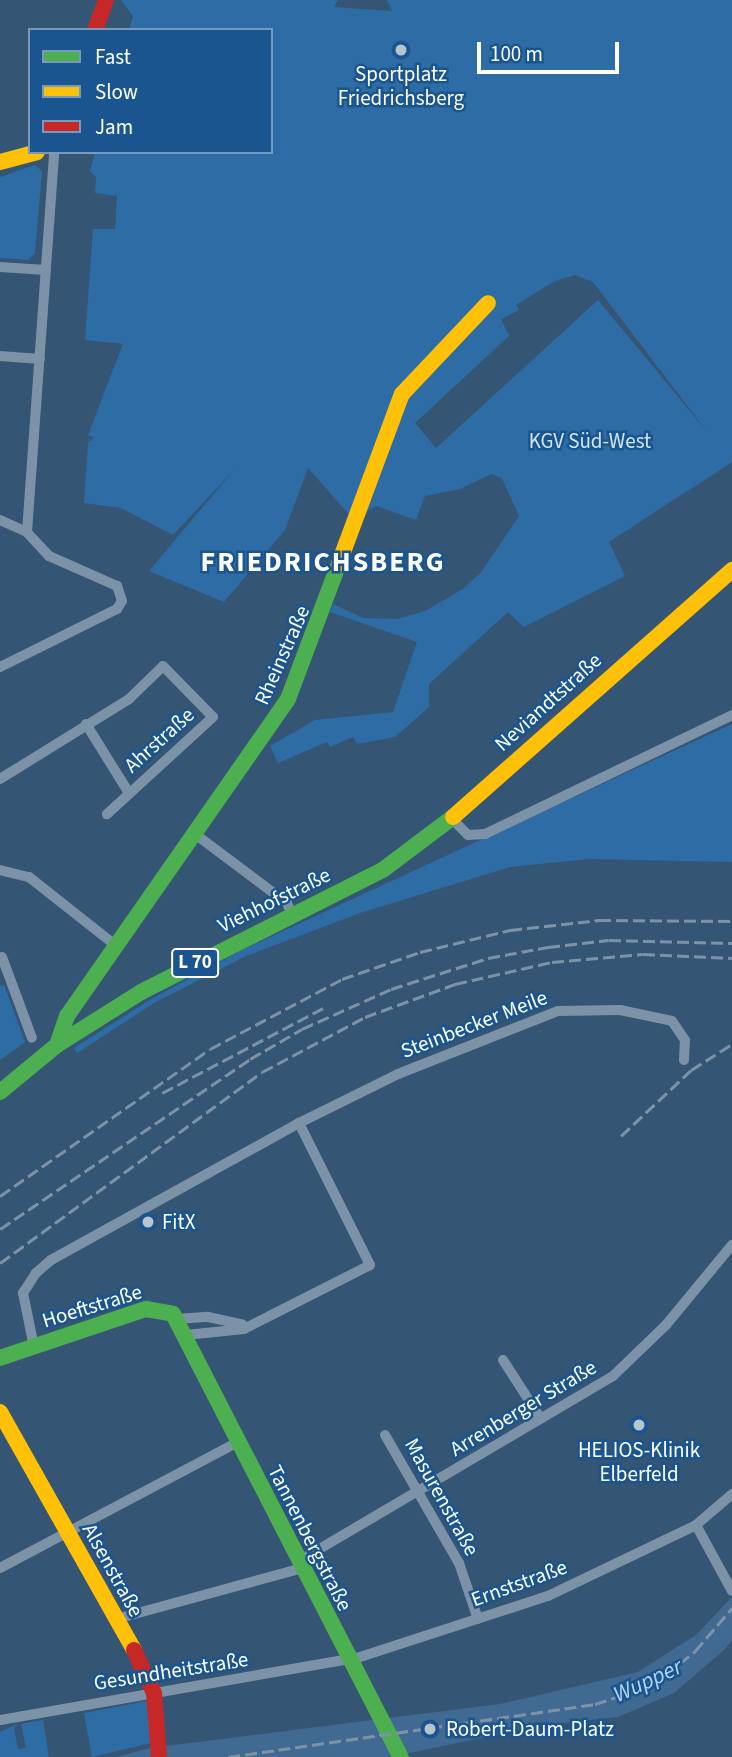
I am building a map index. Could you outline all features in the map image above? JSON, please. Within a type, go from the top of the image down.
[{"type":"main road","points":[[96,28],[106,0]]},
{"type":"main road","points":[[0,162],[30,154]]},
{"type":"main road","name":"Rheinstraße","points":[[57,1045],[67,1016],[288,699],[402,394],[488,303]]},
{"type":"main road","name":"Neviandtstraße","points":[[393,864],[451,818],[732,570]]},
{"type":"main road","name":"Viehhofstraße","points":[[0,1092],[57,1045],[141,992],[291,913],[393,864]]},
{"type":"main road","name":"Hoeftstraße","points":[[0,1358],[150,1308],[167,1311],[177,1319]]},
{"type":"main road","points":[[177,1319],[186,1335]]},
{"type":"main road","name":"Tannenbergstraße","points":[[186,1335],[348,1660],[401,1756]]},
{"type":"main road","name":"Alsenstraße","points":[[0,1412],[116,1619],[154,1693],[159,1750]]},
{"type":"street","points":[[27,532],[54,154]]},
{"type":"street","points":[[0,267],[46,270]]},
{"type":"street","points":[[0,356],[40,359]]},
{"type":"street","points":[[0,520],[27,532],[49,556],[117,586],[122,601],[117,609],[1,666]]},
{"type":"street","name":"Ahrstraße","points":[[0,779],[129,699],[163,667],[213,717],[107,814]]},
{"type":"street","points":[[451,818],[468,835],[485,834],[732,715]]},
{"type":"street","name":"Ahrstraße","points":[[86,724],[129,793]]},
{"type":"street","points":[[195,834],[287,903],[291,913]]},
{"type":"street","points":[[0,870],[29,877],[115,945]]},
{"type":"street","points":[[2,957],[4,978],[32,1038]]},
{"type":"street","name":"Steinbecker Meile","points":[[34,1347],[22,1305],[27,1284],[36,1273],[299,1123],[398,1074],[558,1011],[620,1010],[672,1021],[685,1040],[684,1060]]},
{"type":"street","points":[[186,1335],[237,1331],[370,1265],[299,1123]]},
{"type":"street","name":"Arrenberger Straße","points":[[116,1619],[300,1565],[613,1376],[666,1325],[705,1274],[732,1245]]},
{"type":"street","points":[[177,1319],[255,1324]]},
{"type":"street","points":[[503,1360],[541,1419]]},
{"type":"street","name":"Masurenstraße","points":[[385,1435],[416,1494],[459,1563],[478,1619]]},
{"type":"street","points":[[0,1568],[67,1530],[238,1442]]},
{"type":"street","name":"Ernststraße","points":[[348,1660],[548,1596],[696,1525],[732,1494]]},
{"type":"street","points":[[696,1525],[730,1587]]},
{"type":"street","name":"Gesundheitstraße","points":[[0,1720],[348,1660]]},
{"type":"green space","name":"KGV Süd-West","points":[[121,0],[338,0],[334,7],[392,11],[387,0],[732,0],[732,462],[609,542],[625,576],[524,627],[508,612],[429,684],[429,707],[395,737],[357,744],[353,737],[330,747],[327,742],[278,763],[270,746],[315,720],[393,712],[417,642],[330,612],[333,604],[363,618],[397,619],[425,611],[463,589],[482,571],[519,516],[502,478],[491,474],[460,489],[425,496],[416,520],[376,506],[353,519],[308,468],[285,530],[224,602],[149,571],[234,470],[173,535],[121,508],[84,503],[88,443],[94,438],[88,435],[123,344],[85,340],[93,229],[115,229],[117,196],[95,193],[96,177],[90,171],[94,154],[273,154],[273,28],[130,28],[133,16]],"holes":[[[575,275],[593,282],[708,433],[598,300],[436,448],[415,423],[509,336],[501,319],[519,310],[516,305],[555,281]]]},
{"type":"green space","points":[[35,165],[42,171],[35,253],[28,260],[0,258],[0,177]]},
{"type":"green space","points":[[732,724],[732,862],[589,859],[510,867],[360,913],[246,956],[154,1003],[77,1053],[74,1048],[153,998],[244,949]]},
{"type":"green space","points":[[4,985],[25,1042],[0,1060],[0,986]]},
{"type":"green space","points":[[147,1701],[151,1743],[92,1757],[84,1713]]},
{"type":"green space","points":[[43,1720],[49,1757],[0,1757],[0,1732],[18,1724],[14,1728],[18,1749],[26,1748],[21,1724]]},
{"type":"water","name":"Wupper","points":[[732,1597],[732,1640],[724,1650],[674,1693],[618,1717],[543,1725],[390,1757],[116,1757],[150,1748],[500,1704],[638,1672],[696,1635]]},
{"type":"railway","points":[[0,1196],[210,1049],[342,979],[420,952],[510,930],[599,920],[732,921]]},
{"type":"railway","points":[[0,1229],[250,1059],[302,1029],[391,989],[488,958],[548,947],[609,940],[732,943]]},
{"type":"railway","points":[[0,1263],[262,1072],[365,1017],[455,984],[552,962],[643,954],[732,958]]},
{"type":"railway","points":[[162,1093],[323,1008]]},
{"type":"railway","points":[[621,1136],[691,1070],[732,1044]]},
{"type":"railway","points":[[228,1757],[595,1704],[632,1692],[666,1674],[695,1651],[732,1608]]},
{"type":"traffic: fast","points":[[57,1045],[67,1016],[288,699],[339,563]]},
{"type":"traffic: fast","points":[[0,1092],[57,1045],[141,992],[384,869],[453,817]]},
{"type":"traffic: fast","points":[[0,1358],[146,1309],[173,1314],[401,1757]]},
{"type":"traffic: slow","points":[[0,162],[30,154]]},
{"type":"traffic: slow","points":[[339,563],[402,394],[488,303]]},
{"type":"traffic: slow","points":[[453,817],[732,570]]},
{"type":"traffic: slow","points":[[0,1412],[134,1650]]},
{"type":"traffic: jam","points":[[96,28],[106,0]]},
{"type":"traffic: jam","points":[[134,1650],[154,1693],[159,1757]]},
{"type":"place","name":"Sportplatz Friedrichsberg","points":[[401,50]]},
{"type":"place","name":"FitX","points":[[148,1222]]},
{"type":"place","name":"HELIOS-Klinik Elberfeld","points":[[639,1425]]},
{"type":"place","name":"Robert-Daum-Platz","points":[[430,1729]]},
{"type":"district","name":"FRIEDRICHSBERG","points":[[323,562]]}]
